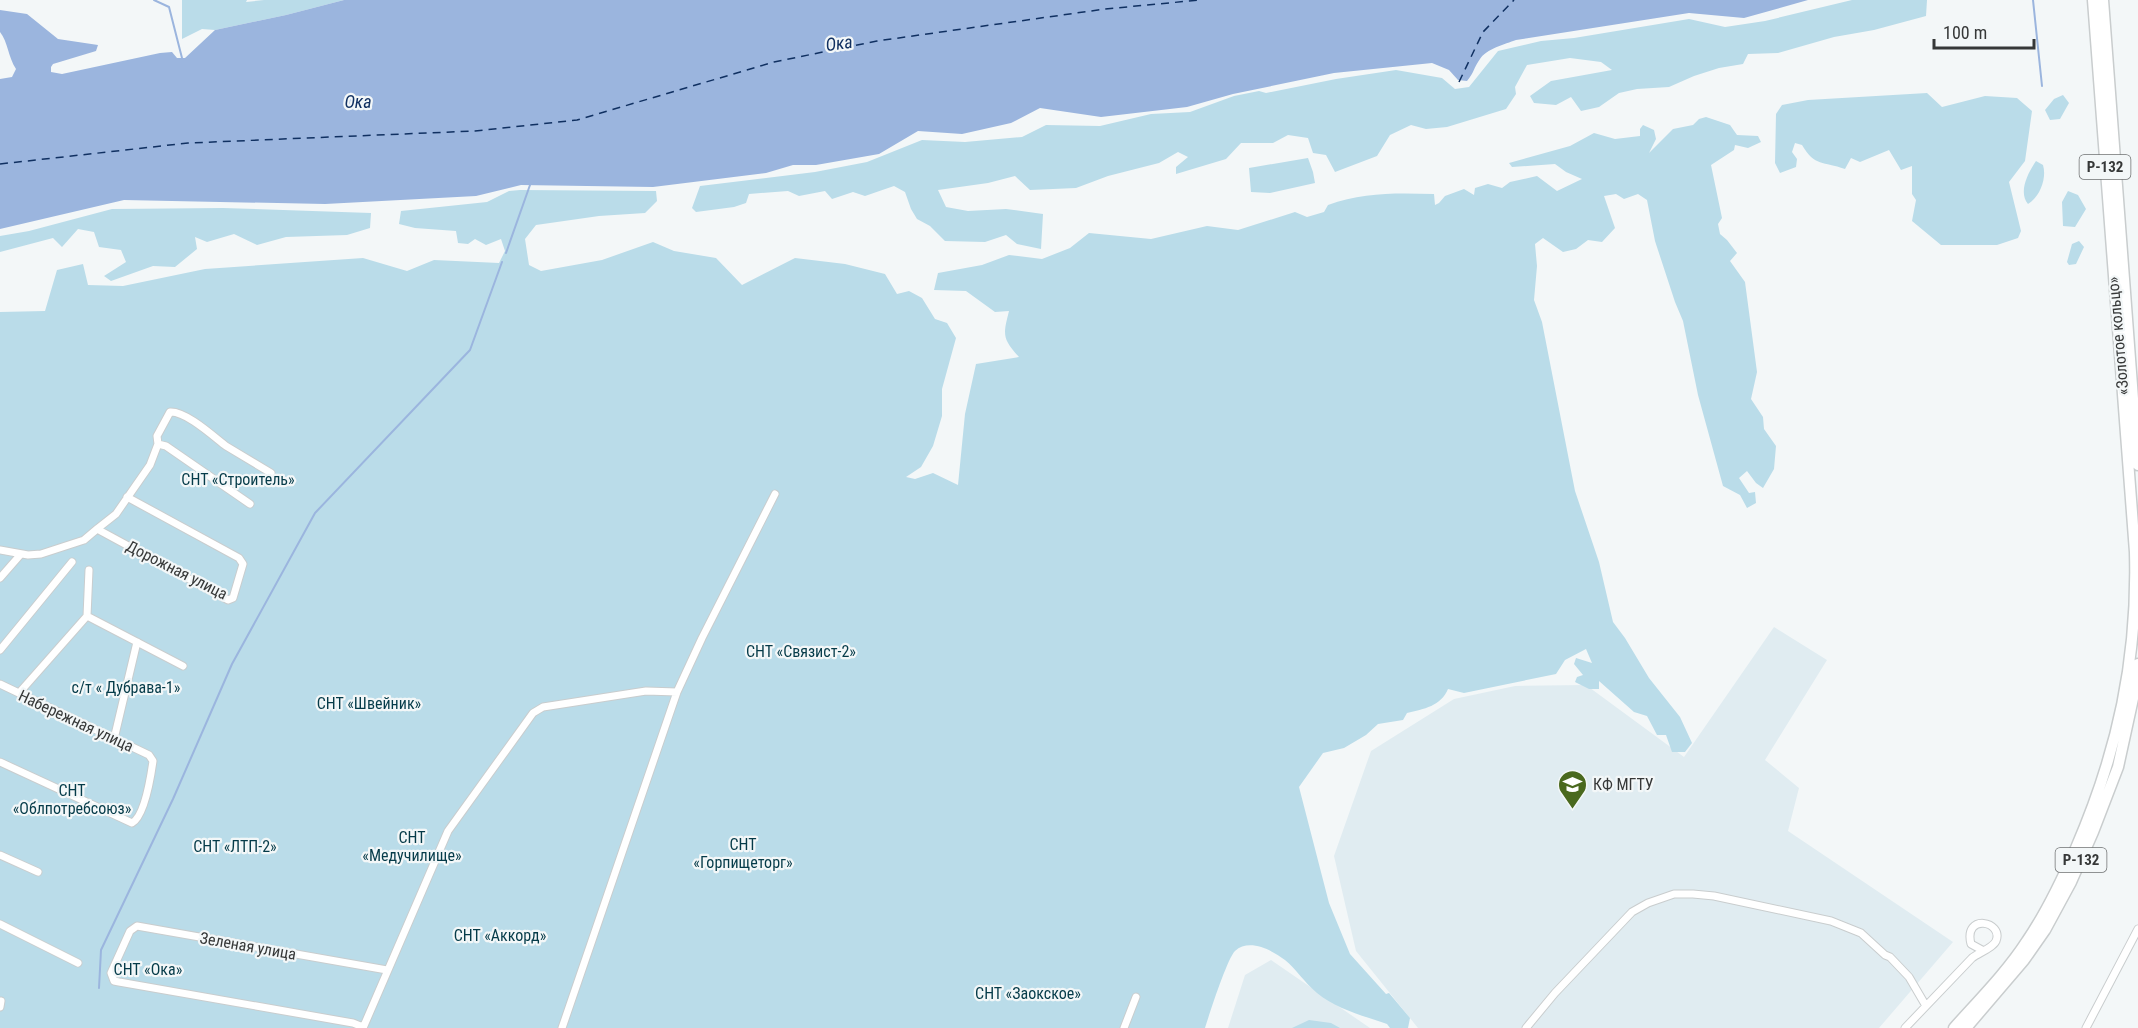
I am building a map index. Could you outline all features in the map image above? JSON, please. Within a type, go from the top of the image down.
[{"type":"highway","name":"Р-132","points":[[2093,0],[2106,117]]},
{"type":"highway","name":"Р-132","points":[[2103,0],[2106,117]]},
{"type":"highway","name":"«Золотое кольцо»","points":[[2106,117],[2138,465]]},
{"type":"highway","name":"«Золотое кольцо»","points":[[1954,1028],[2028,941],[2064,877],[2109,762],[2126,691],[2135,605],[2135,552],[2106,117]]},
{"type":"highway","name":"Р-132","points":[[1966,1028],[2024,960],[2045,930],[2071,882],[2118,767],[2138,664]]},
{"type":"street","points":[[0,550],[21,554],[41,554],[84,540],[98,529],[116,514],[150,465],[158,444],[157,436],[170,412],[188,418],[228,447],[271,473]]},
{"type":"street","points":[[158,444],[166,446],[250,504]]},
{"type":"street","points":[[562,1028],[677,692],[775,494]]},
{"type":"street","name":"Дорожная улица","points":[[98,529],[228,600],[233,598],[243,564],[239,558],[127,497]]},
{"type":"street","points":[[0,578],[21,554]]},
{"type":"street","points":[[0,650],[72,562]]},
{"type":"street","points":[[19,693],[87,616],[89,570]]},
{"type":"street","points":[[87,616],[183,666]]},
{"type":"street","points":[[114,739],[137,642]]},
{"type":"street","name":"Набережная улица","points":[[0,684],[152,758],[147,793],[138,819],[132,823],[0,762]]},
{"type":"street","points":[[363,1028],[447,831],[533,713],[543,707],[646,691],[677,692]]},
{"type":"street","points":[[0,855],[38,872]]},
{"type":"street","points":[[1526,1028],[1626,918],[1648,903],[1674,894],[1714,896],[1831,921],[1861,933],[1900,966],[1926,1006]]},
{"type":"street","points":[[1905,1028],[1972,958],[1982,950],[1990,948],[1995,942],[1997,934],[1993,927],[1986,923],[1972,928],[1969,936],[1972,958]]},
{"type":"street","points":[[0,924],[78,963]]},
{"type":"street","name":"Зеленая улица","points":[[363,1028],[353,1023],[114,981],[111,973],[130,931],[137,926],[387,970]]},
{"type":"street","points":[[2086,1028],[2138,929]]},
{"type":"street","points":[[1971,944],[1982,950]]},
{"type":"street","points":[[1124,1028],[1136,997]]},
{"type":"shaded area","name":"КФ МГТУ","points":[[1774,627],[1827,660],[1765,760],[1799,788],[1788,831],[1953,942],[1879,1028],[1418,1028],[1356,951],[1334,856],[1371,751],[1454,699],[1515,686],[1586,685],[1684,757]]},
{"type":"shaded area","points":[[1271,960],[1370,1028],[1228,1028],[1245,975]]},
{"type":"green space","points":[[182,0],[247,0],[246,2],[344,0],[215,30],[202,29],[182,39]]},
{"type":"green space","points":[[1852,0],[1927,0],[1926,16],[1874,30],[1834,37],[1778,53],[1748,54],[1743,64],[1719,68],[1669,87],[1637,89],[1619,93],[1599,107],[1581,111],[1571,97],[1556,105],[1534,103],[1530,96],[1551,81],[1612,70],[1601,62],[1570,58],[1527,65],[1515,87],[1516,94],[1506,109],[1447,127],[1426,129],[1411,125],[1390,135],[1377,156],[1335,172],[1326,155],[1313,153],[1308,138],[1288,135],[1273,143],[1241,143],[1226,159],[1176,174],[1176,167],[1188,157],[1178,152],[1159,163],[1108,176],[1076,188],[1030,190],[1015,176],[988,183],[938,190],[946,207],[968,211],[1006,209],[1043,214],[1041,249],[1017,244],[1006,235],[985,242],[945,241],[930,226],[917,219],[905,192],[894,186],[865,196],[853,192],[832,199],[825,191],[799,196],[788,191],[749,194],[746,203],[734,207],[696,212],[692,208],[700,186],[815,172],[867,162],[922,140],[965,142],[1022,137],[1046,125],[1100,126],[1151,114],[1190,112],[1234,96],[1259,91],[1266,93],[1396,70],[1442,78],[1455,89],[1469,87],[1498,51],[1541,41],[1574,38],[1689,19],[1725,27],[1765,21]]},
{"type":"green space","points":[[1927,93],[1942,107],[1985,96],[2017,98],[2032,111],[2025,161],[2009,182],[2021,231],[2018,238],[1997,245],[1941,245],[1912,221],[1916,200],[1912,194],[1912,166],[1901,170],[1889,150],[1860,162],[1851,158],[1845,169],[1816,160],[1802,145],[1795,143],[1792,152],[1797,159],[1796,167],[1780,173],[1775,163],[1776,114],[1782,105],[1808,100]]},
{"type":"green space","points":[[2063,95],[2069,103],[2060,119],[2050,120],[2045,110],[2054,99]]},
{"type":"green space","points":[[1706,117],[1730,125],[1737,135],[1758,136],[1761,142],[1748,148],[1735,145],[1734,150],[1711,165],[1722,218],[1718,224],[1720,234],[1737,253],[1730,261],[1745,282],[1757,372],[1751,399],[1763,417],[1764,429],[1776,446],[1774,469],[1763,488],[1747,471],[1739,478],[1749,493],[1755,492],[1756,503],[1747,508],[1740,495],[1723,486],[1698,395],[1683,321],[1655,241],[1647,200],[1638,194],[1624,199],[1616,194],[1604,196],[1615,228],[1602,242],[1588,240],[1576,249],[1563,252],[1543,238],[1535,244],[1537,266],[1534,300],[1542,322],[1575,491],[1599,562],[1613,622],[1649,678],[1680,717],[1692,743],[1685,752],[1672,752],[1666,735],[1657,735],[1647,716],[1634,712],[1599,681],[1599,689],[1589,689],[1575,682],[1577,677],[1583,675],[1574,664],[1576,658],[1592,663],[1586,649],[1565,660],[1556,674],[1464,693],[1448,689],[1441,699],[1431,706],[1407,713],[1403,720],[1378,724],[1366,735],[1344,748],[1323,753],[1299,787],[1329,903],[1350,954],[1410,1018],[1408,1028],[1390,1028],[1387,1024],[1325,999],[1285,960],[1267,949],[1254,945],[1241,947],[1232,956],[1218,988],[1205,1028],[0,1028],[0,312],[45,311],[57,270],[83,264],[88,285],[123,286],[205,269],[363,258],[407,271],[434,260],[499,263],[505,251],[501,239],[486,245],[475,239],[468,244],[458,243],[456,231],[415,228],[399,224],[401,211],[487,202],[509,191],[520,190],[656,191],[657,201],[645,213],[599,216],[536,225],[525,239],[529,265],[541,271],[602,260],[653,242],[674,251],[716,258],[742,285],[795,258],[845,264],[885,274],[897,294],[909,291],[922,298],[935,319],[947,323],[956,338],[942,389],[942,416],[933,446],[921,467],[906,477],[915,479],[933,473],[958,485],[965,414],[976,364],[1019,357],[1005,336],[1009,311],[995,312],[966,291],[934,290],[938,273],[982,265],[1009,255],[1042,259],[1070,248],[1089,233],[1151,239],[1207,226],[1238,230],[1295,212],[1307,217],[1324,212],[1328,205],[1367,196],[1434,194],[1435,205],[1445,196],[1464,189],[1474,195],[1475,188],[1488,184],[1502,188],[1510,182],[1537,176],[1557,191],[1582,179],[1555,164],[1512,167],[1509,163],[1570,146],[1594,133],[1615,139],[1640,136],[1640,129],[1643,125],[1654,130],[1656,139],[1649,153],[1673,129],[1693,125],[1699,119]]},
{"type":"green space","points":[[1308,158],[1315,183],[1270,193],[1251,192],[1249,168]]},
{"type":"green space","points":[[2036,161],[2043,165],[2043,181],[2036,197],[2028,204],[2024,188]]},
{"type":"green space","points":[[2068,191],[2078,195],[2086,209],[2075,227],[2063,226],[2062,202]]},
{"type":"green space","points":[[223,208],[371,213],[370,228],[347,235],[286,237],[257,245],[234,234],[207,242],[195,237],[197,249],[175,267],[153,266],[111,281],[104,276],[126,262],[121,250],[99,247],[94,232],[78,229],[62,247],[53,238],[0,252],[0,236],[29,231],[112,209]]},
{"type":"green space","points":[[2079,241],[2084,247],[2076,264],[2069,265],[2067,262],[2072,244]]},
{"type":"green space","points":[[1309,1020],[1331,1023],[1340,1028],[1292,1028]]},
{"type":"water","name":"Ока","points":[[344,0],[1808,0],[1744,18],[1689,13],[1516,40],[1496,47],[1483,55],[1467,81],[1458,80],[1449,70],[1432,63],[1334,73],[1233,94],[1187,107],[1101,117],[1040,108],[1011,123],[962,134],[918,131],[879,154],[816,165],[793,165],[766,173],[653,187],[521,185],[476,196],[325,204],[124,200],[0,229],[0,79],[12,77],[16,69],[0,32],[0,10],[27,14],[58,39],[98,45],[96,51],[53,64],[51,72],[62,74],[160,53],[172,52],[177,58],[185,58],[215,30]]},
{"type":"waterway","points":[[154,0],[169,7],[182,58]]},
{"type":"waterway","points":[[2033,0],[2042,86]]},
{"type":"waterway","points":[[506,253],[530,185]]},
{"type":"waterway","points":[[99,988],[101,950],[173,799],[232,664],[315,513],[470,350],[502,262]]},
{"type":"ferry route","points":[[0,164],[188,143],[475,131],[577,120],[774,62],[877,41],[1105,9],[1200,0]]},
{"type":"ferry route","points":[[1459,82],[1483,32],[1514,0]]},
{"type":"place","name":"КФ МГТУ","points":[[1572,810]]},
{"type":"park label","name":"СНТ «Строитель»","points":[[238,479]]},
{"type":"park label","name":"СНТ «Связист-2»","points":[[801,651]]},
{"type":"park label","name":"с/т « Дубрава-1»","points":[[126,687]]},
{"type":"park label","name":"СНТ «Швейник»","points":[[369,703]]},
{"type":"park label","name":"СНТ «Облпотребсоюз»","points":[[72,799]]},
{"type":"park label","name":"СНТ «ЛТП-2»","points":[[235,846]]},
{"type":"park label","name":"СНТ «Медучилище»","points":[[412,846]]},
{"type":"park label","name":"СНТ «Горпищеторг»","points":[[743,853]]},
{"type":"park label","name":"СНТ «Аккорд»","points":[[500,935]]},
{"type":"park label","name":"СНТ «Ока»","points":[[148,969]]},
{"type":"park label","name":"СНТ «Заокское»","points":[[1028,993]]}]
